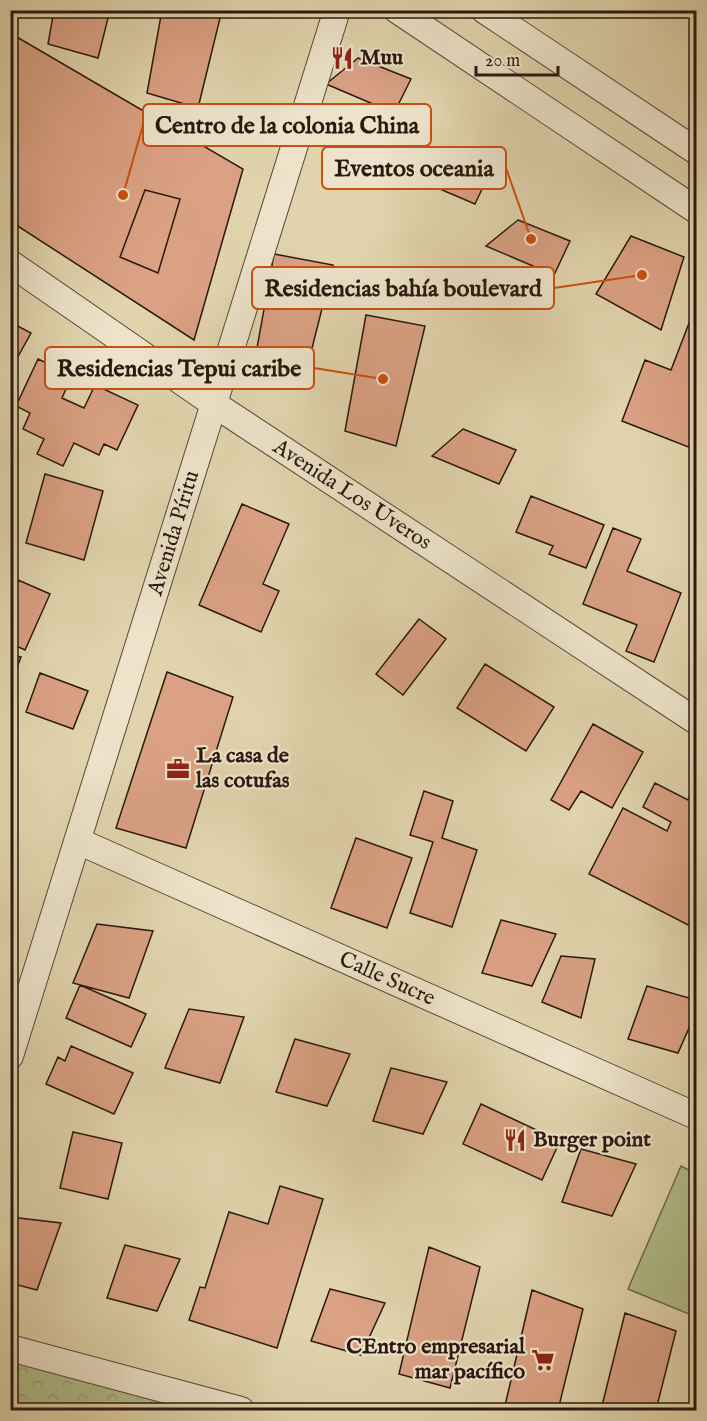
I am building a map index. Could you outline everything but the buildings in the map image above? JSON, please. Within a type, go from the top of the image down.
[{"type":"street","name":"Avenida Píritu","points":[[10,1056],[337,10]]},
{"type":"street","points":[[397,10],[696,210]]},
{"type":"street","points":[[484,10],[696,151]]},
{"type":"street","name":"Avenida Los Uveros","points":[[10,263],[214,404],[696,721]]},
{"type":"street","name":"Calle Sucre","points":[[78,841],[696,1116]]},
{"type":"street","points":[[10,1348],[241,1410]]},
{"type":"green space","points":[[681,1166],[696,1174],[696,1317],[628,1289]]},
{"type":"green space","points":[[11,1348],[241,1410],[11,1410]]},
{"type":"place","name":"Muu","points":[[342,58]]},
{"type":"place","name":"Centro de la colonia China","points":[[123,195]]},
{"type":"place","name":"Eventos oceania","points":[[531,239]]},
{"type":"place","name":"Residencias bahía boulevard","points":[[642,275]]},
{"type":"place","name":"Residencias Tepui caribe","points":[[383,379]]},
{"type":"place","name":"La casa de las cotufas","points":[[178,769]]},
{"type":"place","name":"Burger point","points":[[515,1140]]},
{"type":"place","name":"CEntro empresarial mar pacífico","points":[[543,1360]]}]
